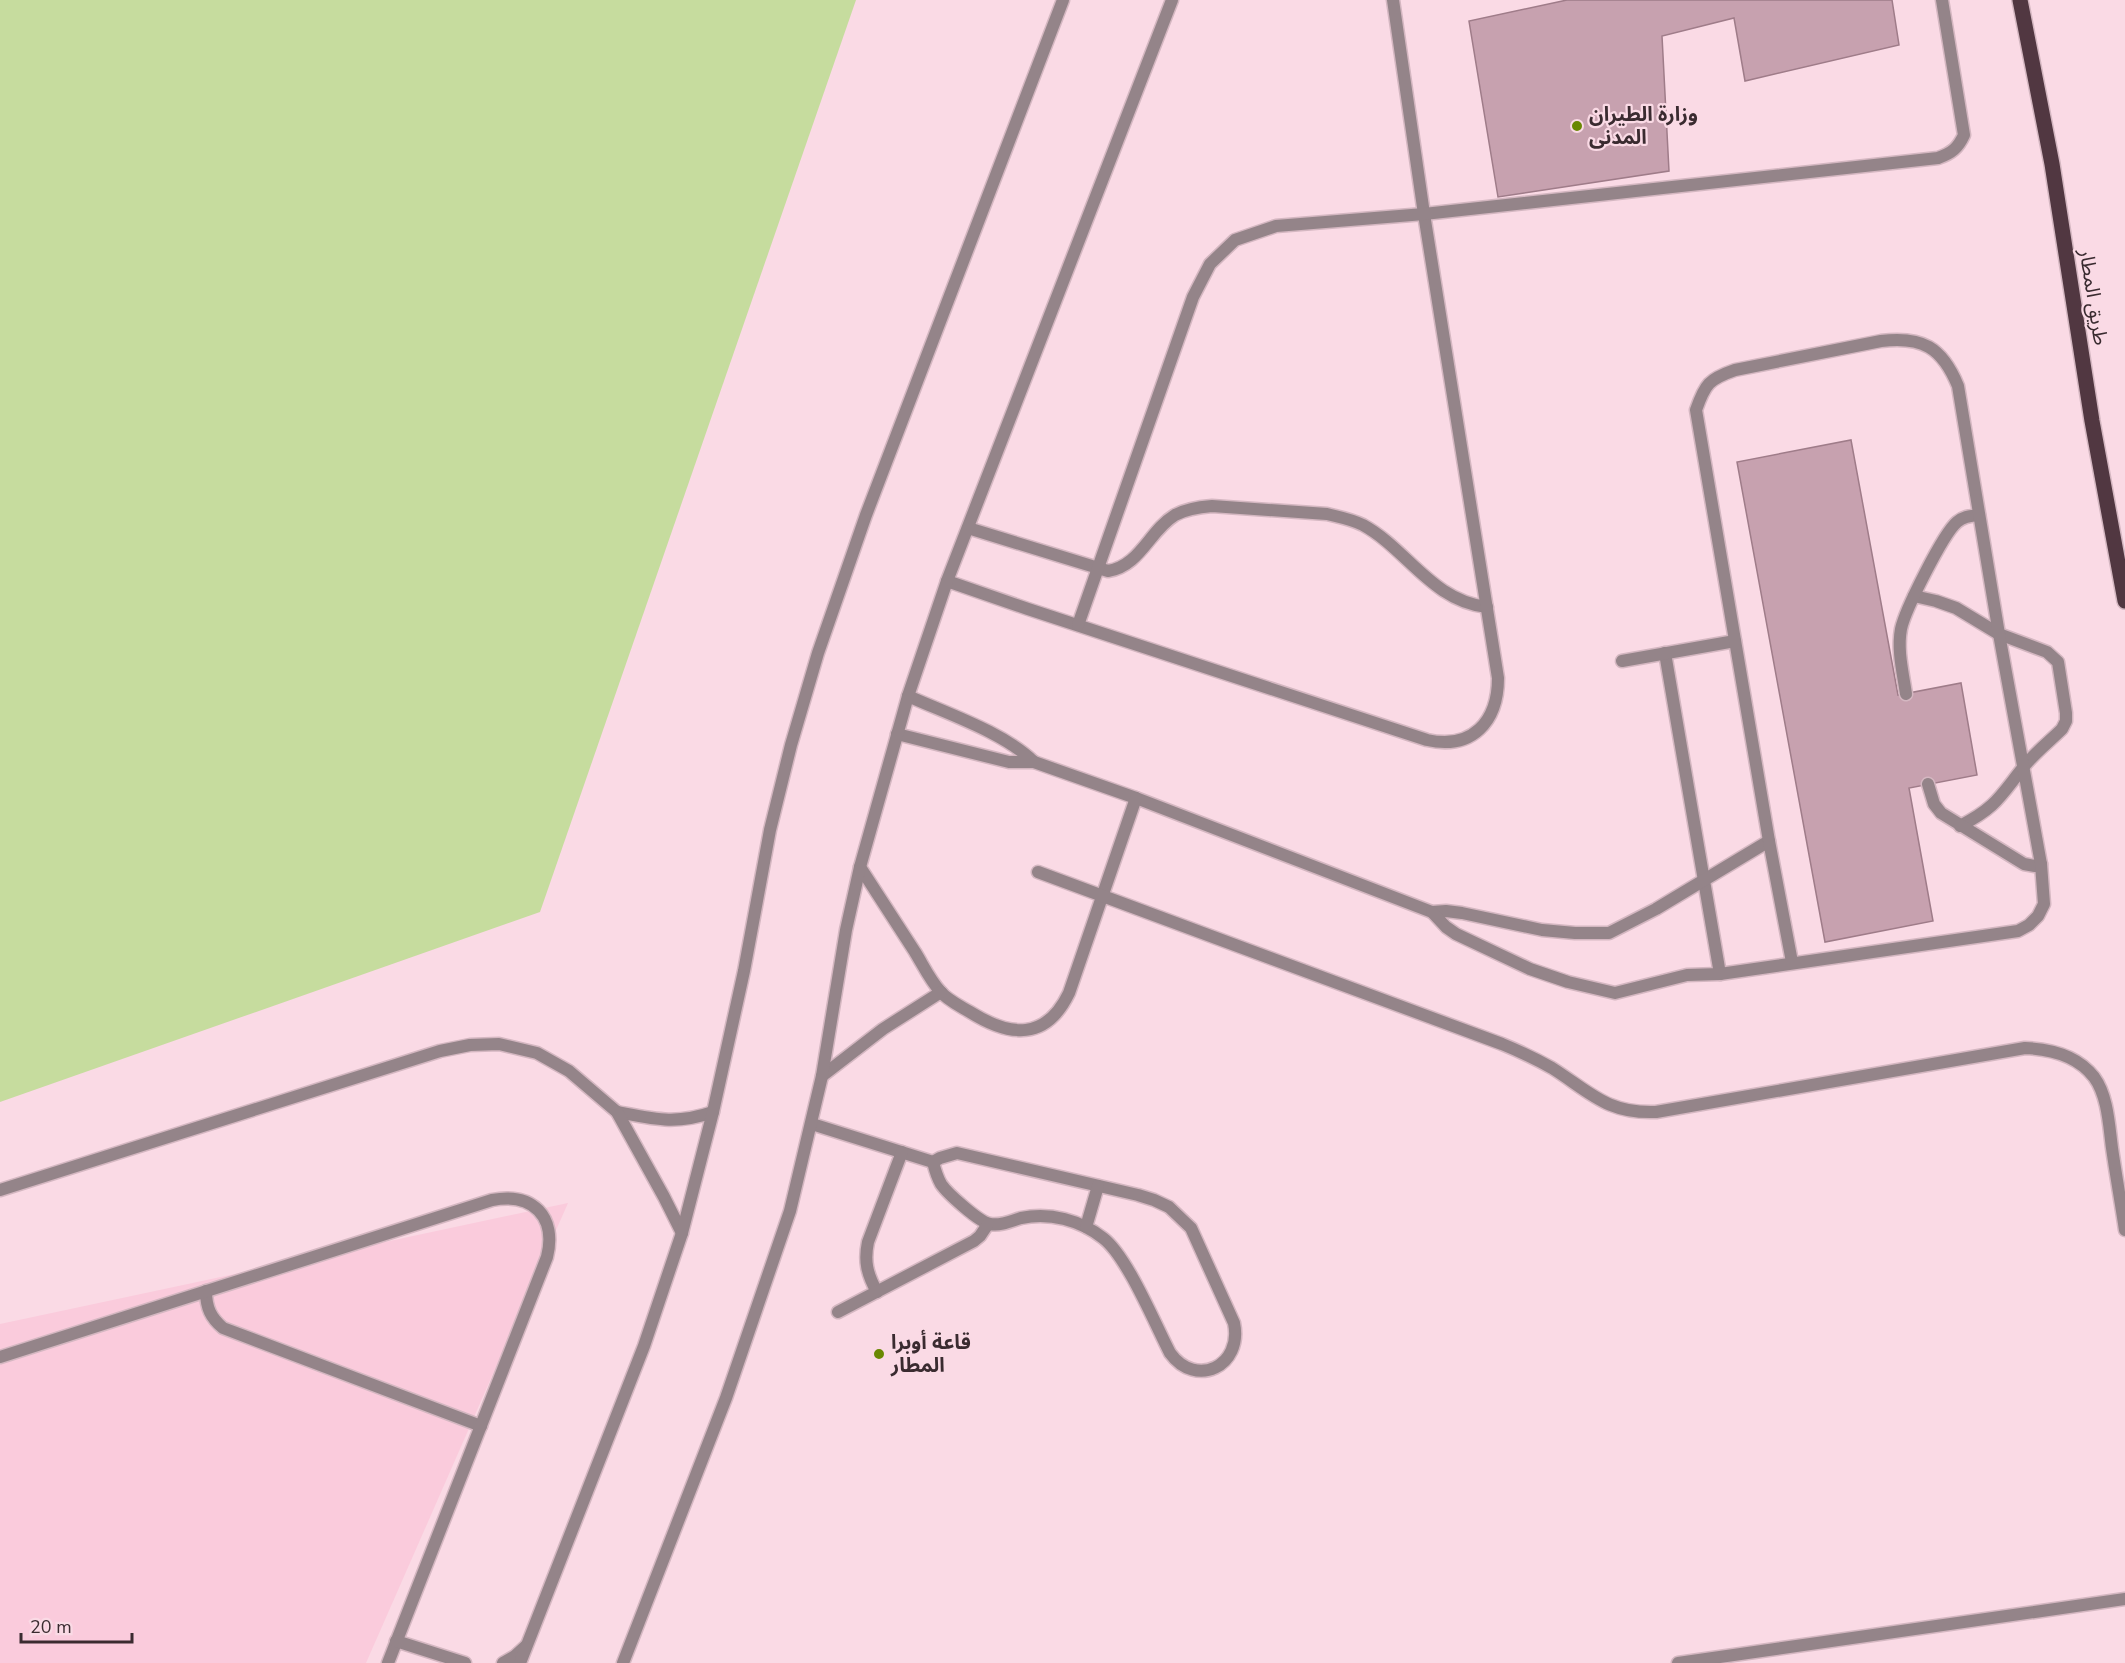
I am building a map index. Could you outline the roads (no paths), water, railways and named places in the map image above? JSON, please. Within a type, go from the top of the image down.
[{"type":"main road","name":"طريق المطار","points":[[2020,0],[2052,164],[2092,421],[2125,601]]},
{"type":"street","points":[[520,1663],[644,1346],[682,1233],[713,1112],[744,971],[770,830],[791,745],[818,653],[866,515],[1064,0]]},
{"type":"street","points":[[623,1663],[741,1357],[790,1211],[822,1076],[846,930],[860,867],[908,696],[947,581],[1172,0]]},
{"type":"street","points":[[947,581],[1441,743],[1456,742],[1470,737],[1484,725],[1493,710],[1498,693],[1498,678],[1424,214],[1393,0]]},
{"type":"street","points":[[1078,625],[1194,297],[1210,264],[1235,240],[1276,226],[1424,214],[1915,160],[1950,154],[1959,146],[1964,135],[1942,0]]},
{"type":"street","points":[[1432,912],[1456,934],[1530,969],[1568,982],[1615,993],[1687,975],[1720,974],[2018,931],[2038,916],[2044,904],[2041,864],[1999,634],[1958,386],[1951,368],[1937,353],[1920,342],[1901,338],[1881,340],[1735,370],[1716,376],[1702,391],[1696,410],[1791,962]]},
{"type":"street","points":[[968,528],[1108,571],[1121,569],[1130,563],[1163,525],[1176,514],[1194,508],[1212,506],[1327,514],[1364,526],[1454,598],[1487,607]]},
{"type":"street","points":[[1906,694],[1900,651],[1900,631],[1906,612],[1951,528],[1966,516],[1979,515]]},
{"type":"street","points":[[1914,596],[1956,608],[1999,634],[2053,656],[2060,669],[2066,721],[2062,729],[2023,768],[1996,803],[1960,826]]},
{"type":"street","points":[[1622,661],[1735,641]]},
{"type":"street","points":[[1665,653],[1720,974]]},
{"type":"street","points":[[908,696],[1013,744],[1034,762]]},
{"type":"street","points":[[897,734],[1009,762],[1034,762],[1136,798],[1432,912],[1462,913],[1542,930],[1609,933],[1656,909],[1704,878],[1769,841]]},
{"type":"street","points":[[1928,784],[1934,804],[1941,813],[2024,864],[2035,866],[2041,864]]},
{"type":"street","points":[[860,867],[940,992],[977,1017],[1000,1029],[1028,1030],[1041,1025],[1058,1012],[1069,993],[1136,798]]},
{"type":"street","points":[[1038,872],[1502,1044],[1528,1055],[1606,1104],[1638,1113],[1656,1112],[2025,1048],[2044,1049],[2062,1054],[2079,1063],[2095,1078],[2104,1100],[2125,1230]]},
{"type":"street","points":[[822,1076],[883,1029],[940,992]]},
{"type":"street","points":[[0,1191],[440,1051],[470,1045],[499,1044],[537,1053],[569,1071],[617,1112],[682,1233]]},
{"type":"street","points":[[617,1112],[675,1121],[694,1119],[713,1112]]},
{"type":"street","points":[[812,1124],[933,1162],[957,1153],[1154,1200],[1169,1207],[1191,1228],[1234,1323],[1237,1335],[1228,1359],[1218,1367],[1196,1371],[1176,1362],[1120,1256],[1105,1239],[1086,1227],[1065,1219],[1044,1215],[1003,1224],[988,1224],[977,1218],[942,1185],[933,1162]]},
{"type":"street","points":[[877,1292],[866,1268],[868,1242],[902,1152]]},
{"type":"street","points":[[1086,1227],[1098,1186]]},
{"type":"street","points":[[0,1358],[492,1200],[507,1197],[521,1199],[534,1206],[544,1217],[549,1229],[550,1244],[547,1257],[388,1663]]},
{"type":"street","points":[[838,1312],[974,1240],[985,1231],[988,1224]]},
{"type":"street","points":[[206,1291],[208,1310],[214,1320],[224,1328],[481,1426]]},
{"type":"street","points":[[1678,1663],[1711,1661],[2125,1599]]},
{"type":"street","points":[[396,1641],[465,1663]]},
{"type":"street","points":[[502,1663],[515,1656],[526,1646]]},
{"type":"place","name":"وزارة الطيران المدنى","points":[[1577,126]]},
{"type":"place","name":"قاعة أوبرا المطار","points":[[879,1354]]}]
